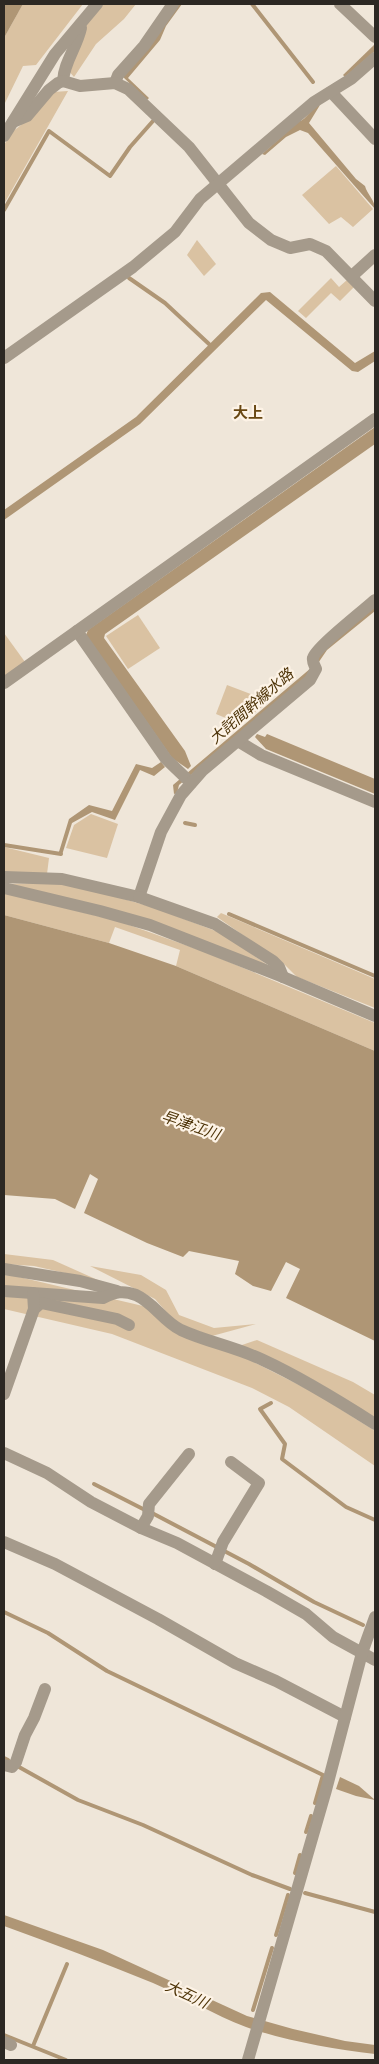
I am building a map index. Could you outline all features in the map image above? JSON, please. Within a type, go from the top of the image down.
[{"type":"street","points":[[4,136],[55,54],[97,4]]},
{"type":"street","points":[[115,82],[118,74],[144,46],[173,4]]},
{"type":"street","points":[[340,4],[375,37]]},
{"type":"street","points":[[63,81],[64,69],[79,38],[82,23]]},
{"type":"street","points":[[4,358],[132,267],[175,232],[200,199],[218,186],[314,102],[351,79],[375,58]]},
{"type":"street","points":[[13,122],[27,116],[49,90],[63,81],[80,86],[115,82],[128,89],[189,147],[249,223],[271,240],[290,248],[310,244],[319,246],[352,276],[375,301]]},
{"type":"street","points":[[331,92],[375,139]]},
{"type":"street","points":[[352,276],[375,254]]},
{"type":"street","points":[[4,683],[375,419]]},
{"type":"street","points":[[139,897],[161,832],[187,779],[202,770],[310,680],[314,664],[313,655],[375,600]]},
{"type":"street","points":[[77,631],[166,759],[187,779]]},
{"type":"street","points":[[238,741],[261,755],[375,802]]},
{"type":"street","points":[[4,877],[62,879],[139,897],[215,924],[273,962],[279,967],[283,976]]},
{"type":"street","points":[[4,888],[100,910],[150,925],[283,976],[375,1016]]},
{"type":"street","points":[[4,1269],[80,1281],[135,1295],[152,1304],[167,1321],[180,1329],[262,1359],[303,1380],[375,1424]]},
{"type":"street","points":[[4,1291],[103,1298],[118,1291]]},
{"type":"street","points":[[4,1394],[34,1310],[33,1293]]},
{"type":"street","points":[[34,1310],[41,1303],[117,1319],[128,1325]]},
{"type":"street","points":[[4,1453],[48,1473],[91,1502],[141,1528],[177,1544],[218,1555],[306,1614],[333,1637],[375,1660]]},
{"type":"street","points":[[141,1528],[148,1513],[149,1504],[189,1454]]},
{"type":"street","points":[[218,1555],[259,1483],[231,1462]]},
{"type":"street","points":[[4,1542],[55,1564],[235,1663],[276,1681],[345,1717]]},
{"type":"street","points":[[248,2060],[326,1790],[362,1653],[375,1617]]},
{"type":"street","points":[[4,1765],[12,1767],[16,1762],[25,1735],[46,1689]]},
{"type":"shaded area","points":[[23,4],[83,4],[36,65],[23,66],[4,105],[4,38]]},
{"type":"shaded area","points":[[102,4],[136,4],[124,19],[96,44],[74,77],[68,70],[85,24]]},
{"type":"shaded area","points":[[68,91],[4,204],[4,145],[12,132],[34,115],[53,92]]},
{"type":"shaded area","points":[[336,166],[373,209],[353,227],[341,217],[329,224],[302,195]]},
{"type":"shaded area","points":[[197,240],[216,264],[204,276],[187,255]]},
{"type":"shaded area","points":[[331,278],[339,287],[347,280],[354,287],[340,301],[331,293],[306,318],[298,311]]},
{"type":"shaded area","points":[[138,615],[160,648],[128,669],[106,636]]},
{"type":"shaded area","points":[[4,633],[25,662],[4,678]]},
{"type":"shaded area","points":[[227,685],[269,701],[240,724],[216,714]]},
{"type":"shaded area","points":[[91,814],[118,824],[107,858],[66,848],[74,825]]},
{"type":"shaded area","points":[[4,847],[49,858],[47,874],[4,873]]},
{"type":"shaded area","points":[[65,882],[155,908],[221,933],[272,968],[4,884]]},
{"type":"shaded area","points":[[4,893],[118,921],[205,952],[375,1023],[375,1051],[176,966],[180,950],[115,927],[109,943],[4,915]]},
{"type":"shaded area","points":[[221,913],[375,979],[375,1008],[297,977],[284,964],[217,917]]},
{"type":"shaded area","points":[[4,1254],[53,1260],[100,1281],[34,1266],[4,1264]]},
{"type":"shaded area","points":[[90,1266],[141,1275],[166,1290],[179,1315],[214,1328],[256,1324],[212,1336],[176,1323],[155,1299]]},
{"type":"shaded area","points":[[4,1275],[143,1306],[315,1393],[375,1431],[375,1466],[289,1407],[252,1388],[112,1334],[4,1309]]},
{"type":"shaded area","points":[[257,1340],[353,1382],[375,1395],[375,1418],[293,1369],[239,1346]]},
{"type":"water","points":[[4,4],[23,4],[4,38]]},
{"type":"water","points":[[177,4],[182,4],[166,26],[160,40],[128,78],[149,98],[147,100],[123,77]]},
{"type":"water","points":[[375,44],[375,51],[345,77],[343,75]]},
{"type":"water","points":[[320,105],[309,123],[356,179],[365,186],[375,209],[308,133],[300,130],[286,137],[265,155],[262,154]]},
{"type":"water","points":[[270,292],[355,363],[375,351],[375,361],[358,372],[352,371],[266,300],[140,424],[4,520],[4,510],[136,417],[261,293]]},
{"type":"water","points":[[375,427],[375,444],[105,634],[104,638],[185,751],[191,766],[188,769],[172,758],[86,635],[88,630]]},
{"type":"water","points":[[375,606],[375,611],[327,650],[312,672],[179,785],[177,793],[174,794],[173,785],[311,668],[326,646]]},
{"type":"water","points":[[257,734],[265,737],[267,734],[375,779],[375,794],[266,749],[255,737]]},
{"type":"water","points":[[161,762],[165,767],[154,776],[140,770],[115,820],[92,812],[72,823],[62,855],[58,855],[69,819],[89,805],[112,811],[136,764],[152,768]]},
{"type":"water","name":"早津江川","points":[[4,915],[109,943],[176,966],[375,1051],[375,1341],[286,1298],[300,1269],[286,1262],[271,1291],[253,1286],[235,1274],[239,1261],[189,1251],[183,1257],[147,1243],[84,1213],[98,1179],[90,1174],[75,1209],[55,1199],[4,1195]]},
{"type":"water","points":[[340,1777],[359,1786],[375,1800],[336,1789]]},
{"type":"water","name":"大五川","points":[[4,1915],[103,1950],[247,2016],[345,2041],[375,2045],[375,2054],[310,2044],[246,2027],[153,1983],[4,1926]]},
{"type":"waterway","points":[[252,4],[313,82]]},
{"type":"waterway","points":[[4,210],[49,131],[110,176],[130,147],[153,121]]},
{"type":"waterway","points":[[129,278],[165,303],[209,344]]},
{"type":"waterway","name":"大詫間幹線水路","points":[[185,823],[195,825]]},
{"type":"waterway","points":[[4,845],[61,854]]},
{"type":"waterway","points":[[229,914],[375,976]]},
{"type":"waterway","points":[[271,1403],[260,1409],[285,1444],[282,1459],[346,1507],[375,1520]]},
{"type":"waterway","points":[[94,1484],[145,1510]]},
{"type":"waterway","points":[[152,1513],[249,1564],[314,1602],[363,1625]]},
{"type":"waterway","points":[[4,1612],[48,1633],[107,1671],[323,1775],[315,1803]]},
{"type":"waterway","points":[[4,1758],[8,1760]]},
{"type":"waterway","points":[[19,1767],[78,1800],[143,1825],[252,1875],[290,1889]]},
{"type":"waterway","name":"大詫間幹線水路","points":[[306,1832],[311,1816]]},
{"type":"waterway","name":"大詫間幹線水路","points":[[295,1873],[300,1855]]},
{"type":"waterway","points":[[305,1893],[375,1912]]},
{"type":"waterway","points":[[276,1935],[288,1895]]},
{"type":"waterway","points":[[253,2010],[272,1948]]},
{"type":"waterway","points":[[33,2046],[67,1964]]},
{"type":"waterway","points":[[4,2035],[66,2060]]},
{"type":"district","name":"大上","points":[[248,412]]}]
